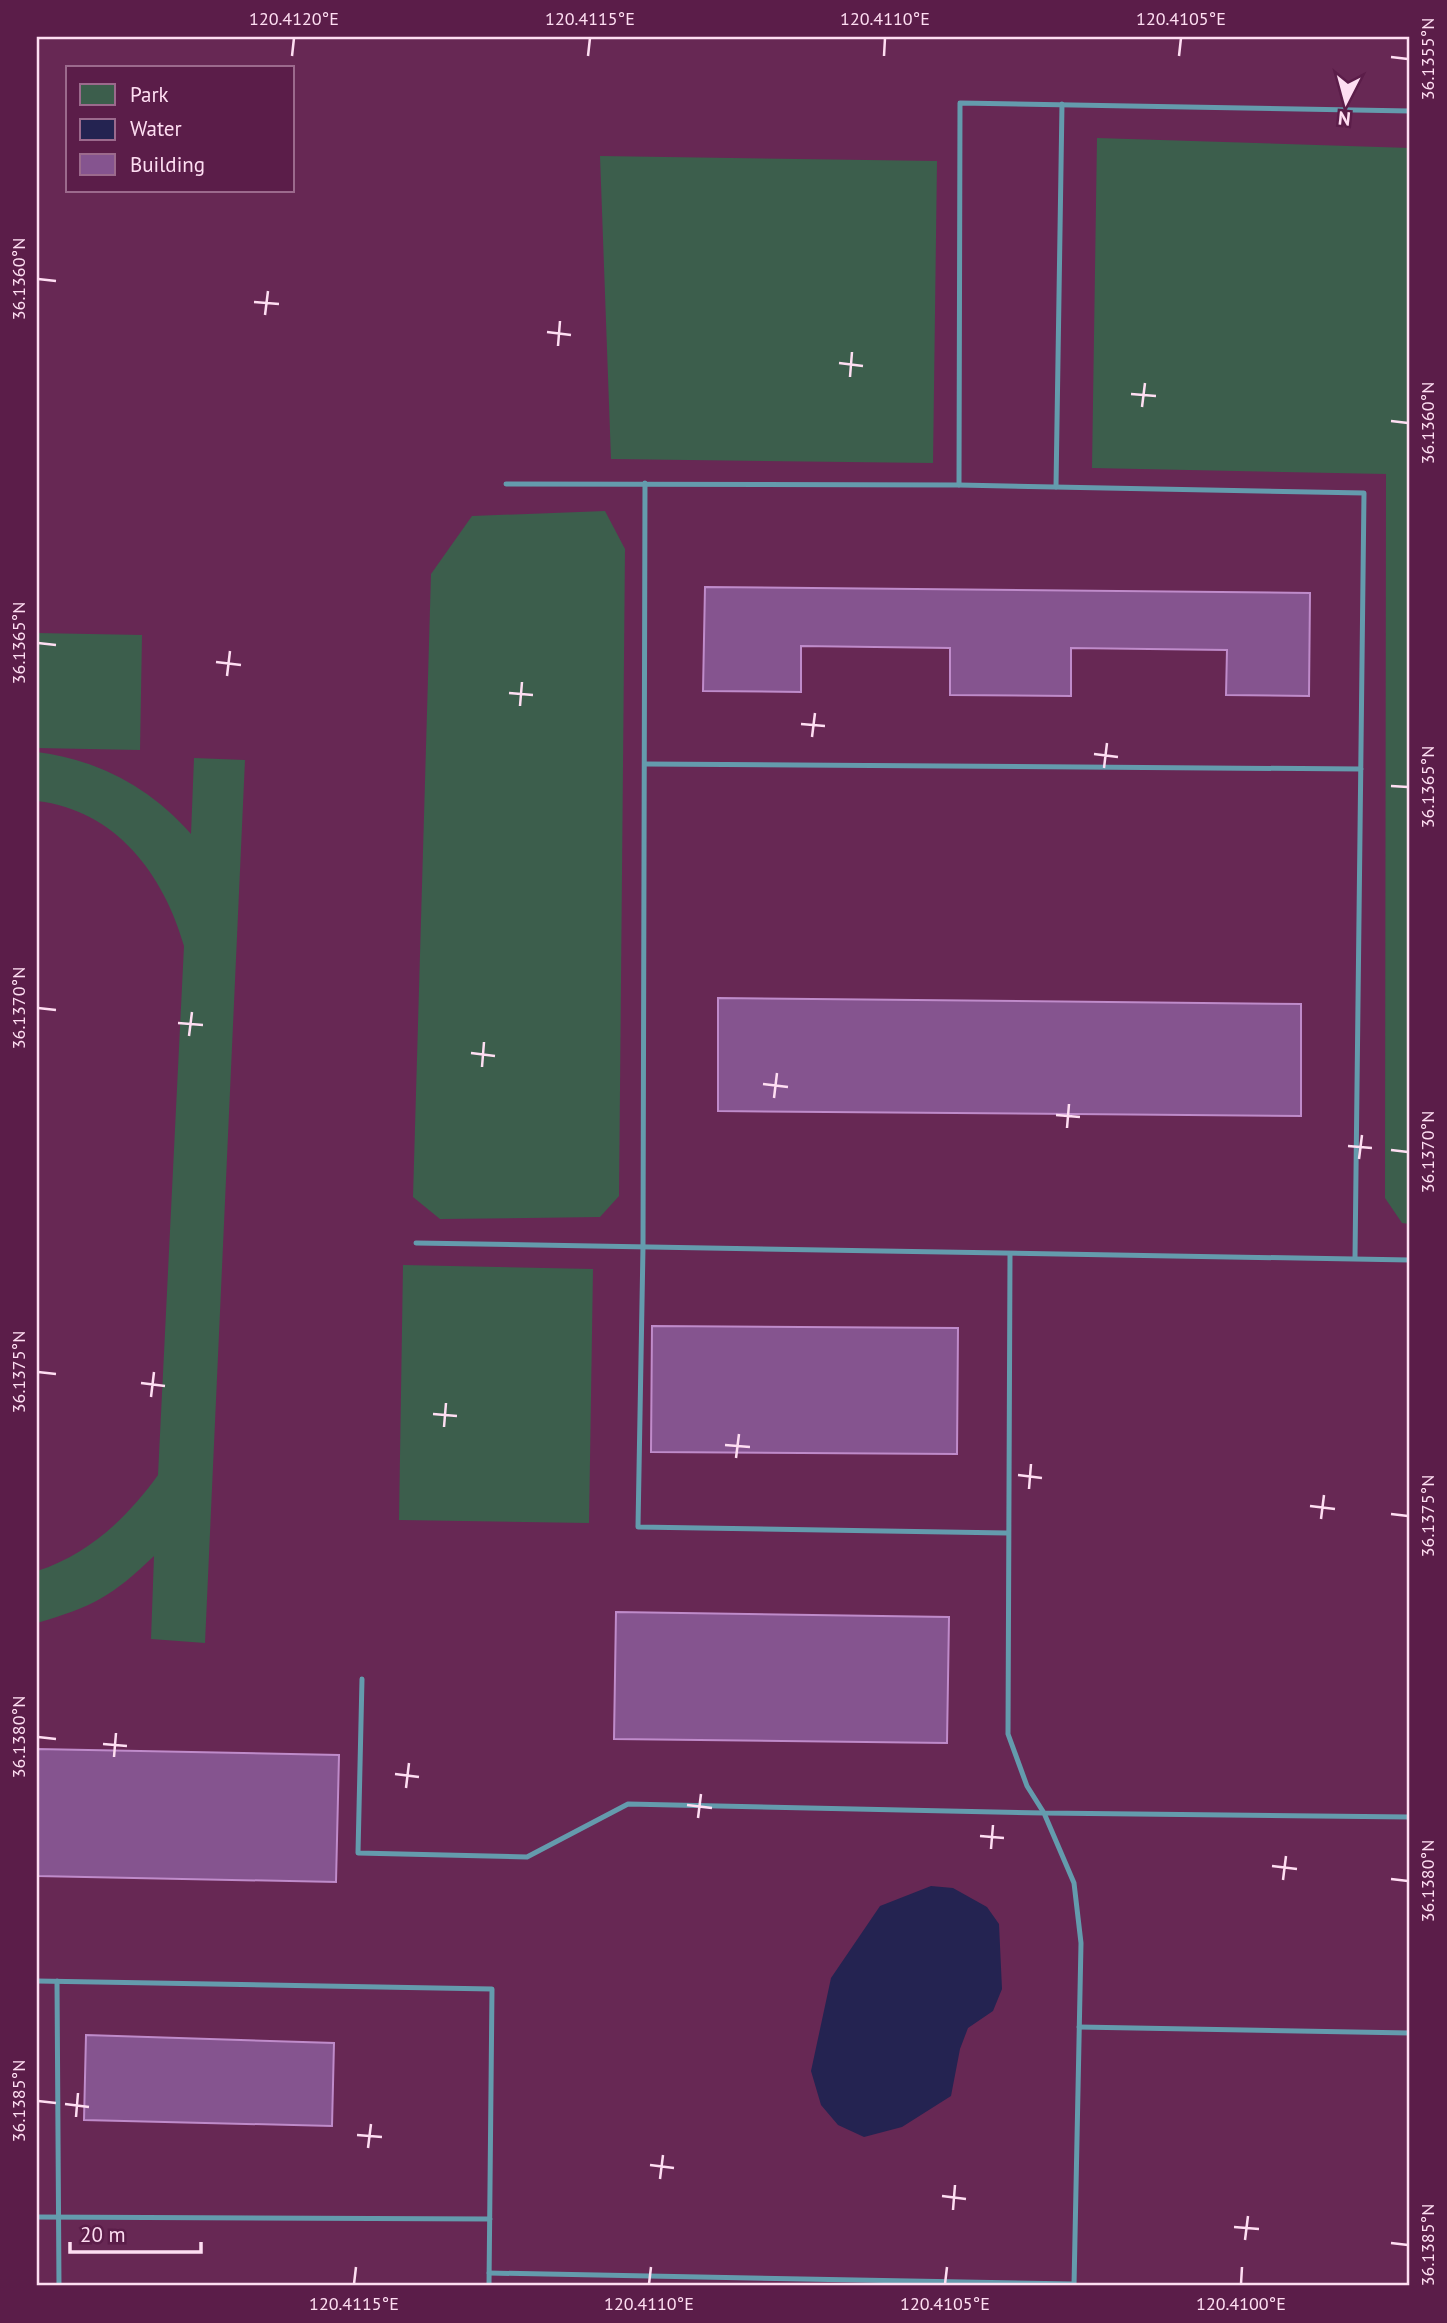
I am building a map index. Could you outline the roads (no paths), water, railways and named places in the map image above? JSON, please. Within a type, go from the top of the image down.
[{"type":"lane","points":[[958,485],[960,103],[1410,111]]},
{"type":"lane","points":[[1056,487],[1062,104]]},
{"type":"lane","points":[[645,483],[643,1247],[638,1527],[1007,1533]]},
{"type":"lane","points":[[506,484],[958,485],[1364,493],[1355,1258]]},
{"type":"lane","points":[[645,764],[1361,769]]},
{"type":"lane","points":[[416,1243],[1410,1260]]},
{"type":"lane","points":[[489,2273],[1074,2285],[1081,1943],[1074,1883],[1044,1813],[1027,1786],[1008,1734],[1010,1254]]},
{"type":"lane","points":[[362,1679],[358,1853],[527,1857],[628,1804],[1410,1817]]},
{"type":"lane","points":[[37,1981],[492,1989],[489,2286]]},
{"type":"lane","points":[[57,1982],[59,2286]]},
{"type":"lane","points":[[1079,2027],[1410,2033]]},
{"type":"lane","points":[[37,2217],[490,2219]]},
{"type":"water","points":[[931,1886],[953,1888],[987,1907],[999,1924],[1002,1989],[993,2011],[968,2028],[960,2049],[951,2096],[902,2127],[864,2137],[838,2125],[821,2105],[811,2071],[831,1978],[880,1906]]}]
